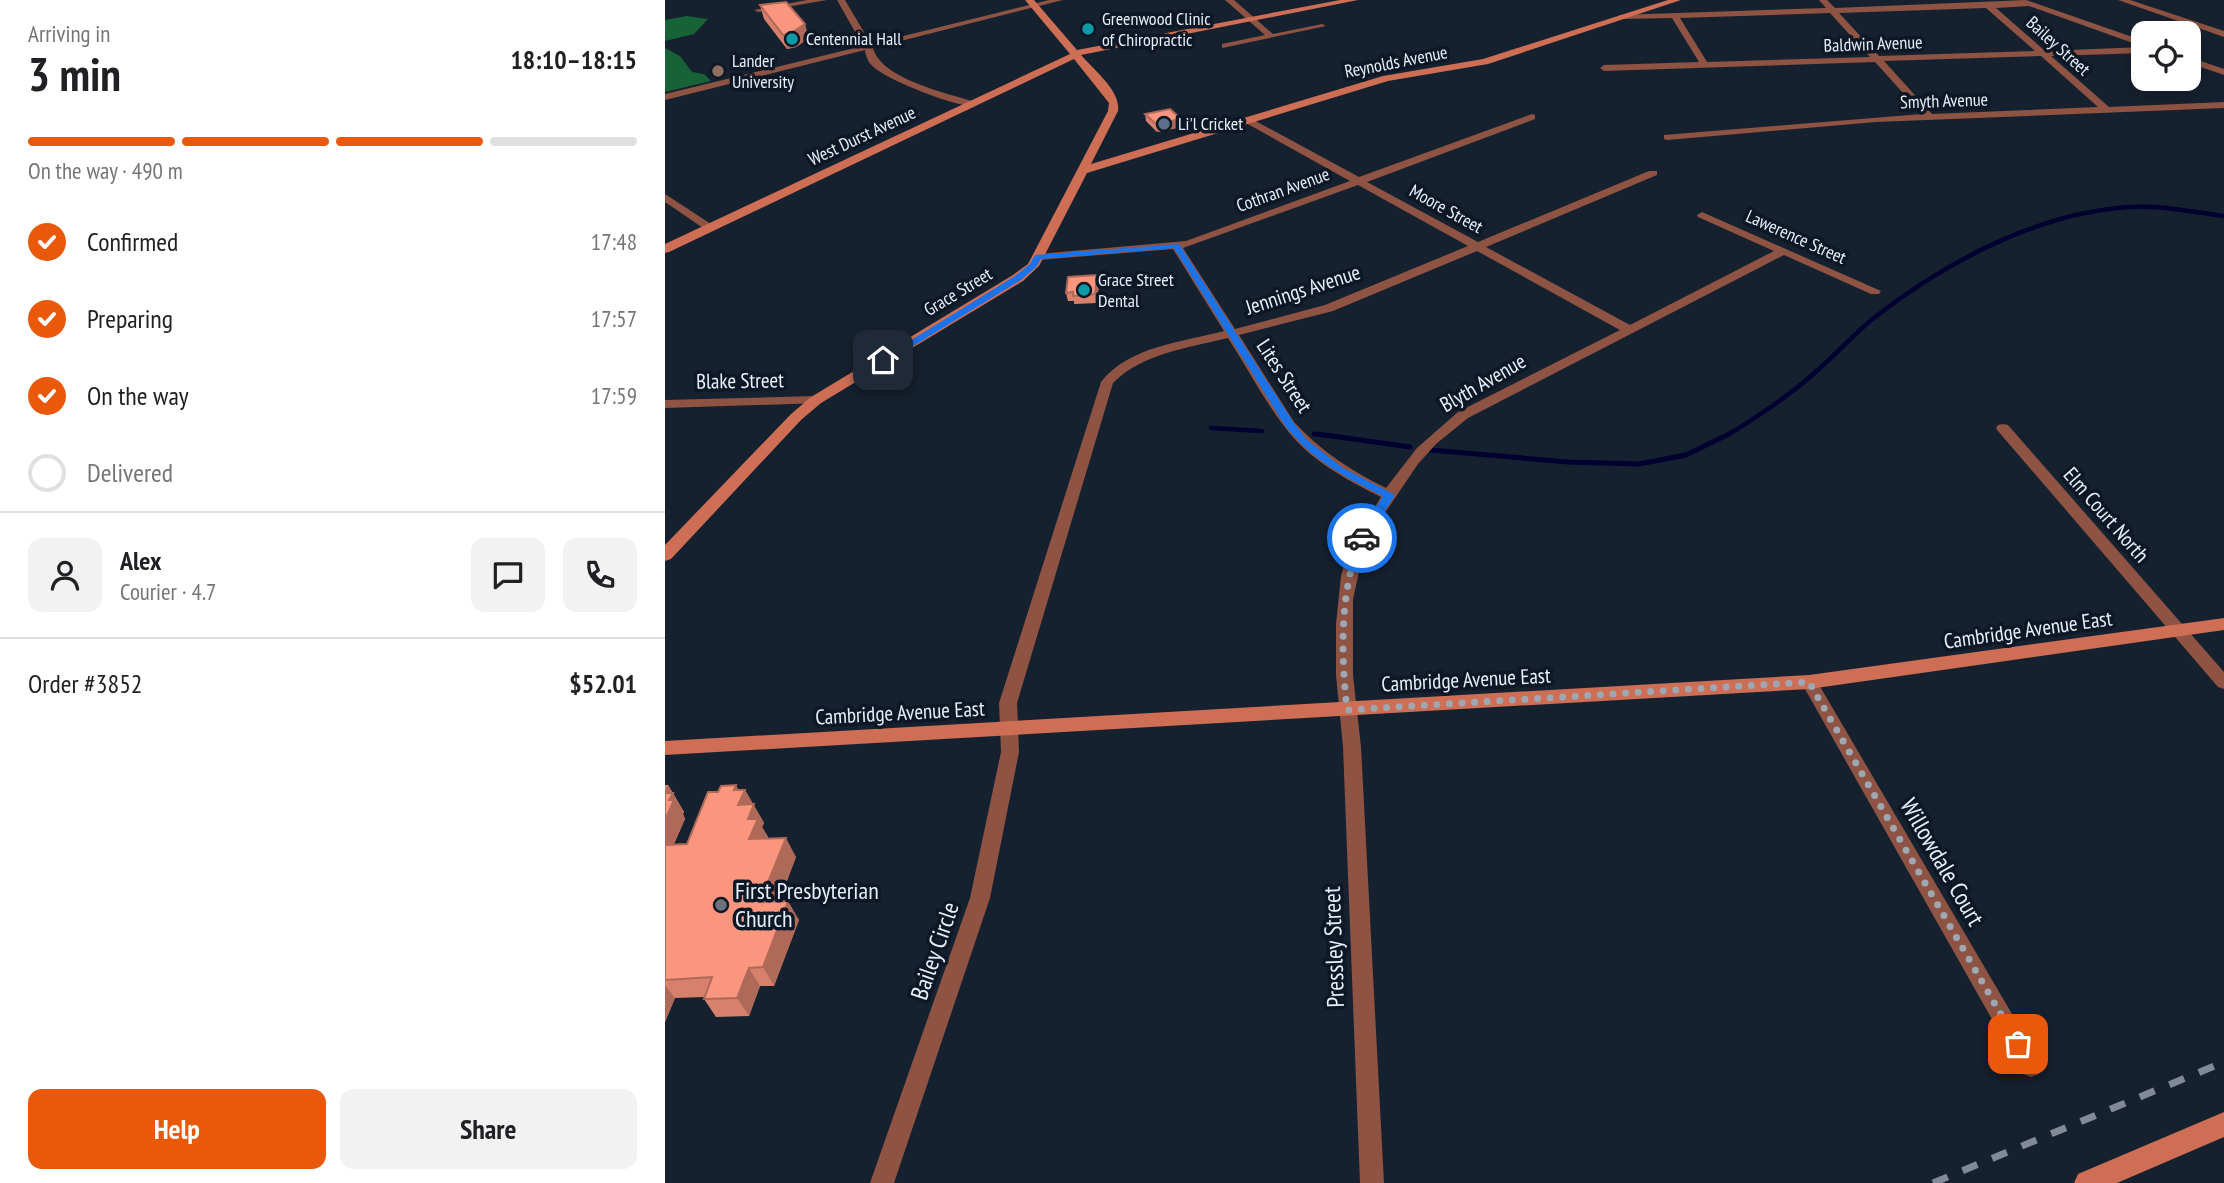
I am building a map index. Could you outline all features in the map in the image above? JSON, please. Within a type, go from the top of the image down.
[{"type":"main road","name":"West Durst Avenue","points":[[665,249],[1075,54],[1355,0]]},
{"type":"main road","name":"Reynolds Avenue","points":[[1081,172],[1387,78],[1485,62],[1677,0]]},
{"type":"main road","name":"Grace Street","points":[[665,555],[796,417],[816,400],[1018,278],[1033,266],[1113,111],[1114,103],[1111,96],[1032,3]]},
{"type":"main road","name":"Cambridge Avenue East","points":[[665,748],[1809,682],[2224,624]]},
{"type":"main road","points":[[2087,1183],[2224,1124]]},
{"type":"street","points":[[758,10],[823,0]]},
{"type":"street","points":[[841,0],[874,63],[899,79],[972,104]]},
{"type":"street","points":[[665,97],[868,48],[1032,3],[1059,0]]},
{"type":"street","points":[[1229,0],[1271,36]]},
{"type":"street","points":[[1823,0],[1930,117]]},
{"type":"street","points":[[2019,0],[2131,39]]},
{"type":"street","points":[[2122,0],[2224,34]]},
{"type":"street","points":[[1622,18],[2031,4]]},
{"type":"street","name":"Bailey Street","points":[[1989,6],[2107,110]]},
{"type":"street","points":[[1675,16],[1705,65]]},
{"type":"street","points":[[1225,46],[1322,26]]},
{"type":"street","name":"Baldwin Avenue","points":[[1604,68],[2131,51]]},
{"type":"street","points":[[2201,64],[2224,72]]},
{"type":"street","name":"Smyth Avenue","points":[[1667,137],[1855,120],[2224,105]]},
{"type":"street","name":"Cothran Avenue","points":[[1038,257],[1188,244],[1532,117]]},
{"type":"street","name":"Moore Street","points":[[1247,121],[1628,330]]},
{"type":"street","name":"Jennings Avenue","points":[[1008,729],[1005,717],[1008,704],[1107,382],[1121,368],[1144,356],[1329,308],[1653,173]]},
{"type":"street","points":[[665,197],[710,228]]},
{"type":"street","name":"Lawerence Street","points":[[1702,215],[1875,291]]},
{"type":"street","name":"Lites Street","points":[[1177,245],[1289,424],[1304,442],[1339,470],[1389,495]]},
{"type":"street","name":"Blyth Avenue","points":[[1347,710],[1344,684],[1346,602],[1350,575],[1362,539],[1420,451],[1463,415],[1783,251]]},
{"type":"street","name":"Blake Street","points":[[665,404],[816,400]]},
{"type":"street","name":"Elm Court North","points":[[2003,428],[2224,683]]},
{"type":"street","name":"Willowdale Court","points":[[1809,682],[2031,1067]]},
{"type":"street","name":"Pressley Street","points":[[1347,710],[1352,747],[1372,1183]]},
{"type":"street","name":"Bailey Circle","points":[[882,1183],[980,898],[1010,752],[1008,729]]},
{"type":"green space","points":[[687,16],[708,19],[694,34],[665,41],[665,20]]},
{"type":"green space","points":[[665,48],[680,56],[692,72],[704,74],[711,81],[665,92]]},
{"type":"building","points":[[786,2],[805,24],[783,35],[760,5]]},
{"type":"building","points":[[1170,109],[1181,119],[1156,124],[1145,114]]},
{"type":"building","points":[[1097,275],[1095,294],[1073,296],[1073,292],[1066,293],[1068,277]]},
{"type":"building","name":"First Presbyterian Church","points":[[736,785],[734,790],[745,790],[738,805],[754,804],[748,819],[758,819],[749,839],[786,838],[760,902],[788,901],[763,967],[749,968],[737,998],[704,999],[712,977],[665,980],[665,845],[687,844],[708,792],[718,792],[721,786]]},
{"type":"building","points":[[665,793],[673,793],[669,800],[674,800],[665,820]]},
{"type":"waterway","points":[[1726,436],[1798,387],[1868,323],[1903,297],[1932,277],[1994,244],[2060,219],[2095,211],[2141,207],[2224,216]]},
{"type":"waterway","points":[[1211,428],[1262,431]]},
{"type":"waterway","points":[[1314,434],[1330,436]]},
{"type":"waterway","points":[[1318,434],[1410,447]]},
{"type":"waterway","points":[[1430,450],[1568,462],[1639,464],[1686,455],[1729,434]]},
{"type":"railway","points":[[1933,1183],[2224,1062]]},
{"type":"way so far","points":[[1362,538],[1350,575],[1346,602],[1344,684],[1347,710],[1809,682],[2018,1044]]},
{"type":"place","name":"Greenwood Clinic of Chiropractic","points":[[1088,29]]},
{"type":"place","name":"Centennial Hall","points":[[792,39]]},
{"type":"place","name":"Lander University","points":[[718,71]]},
{"type":"place","name":"Li'l Cricket","points":[[1164,124]]},
{"type":"place","name":"Grace Street Dental","points":[[1084,290]]},
{"type":"place","name":"First Presbyterian Church","points":[[721,905]]},
{"type":"route","points":[[883,360],[1025,274],[1038,257],[1177,245],[1289,424],[1304,442],[1339,470],[1389,495],[1362,538]]}]
